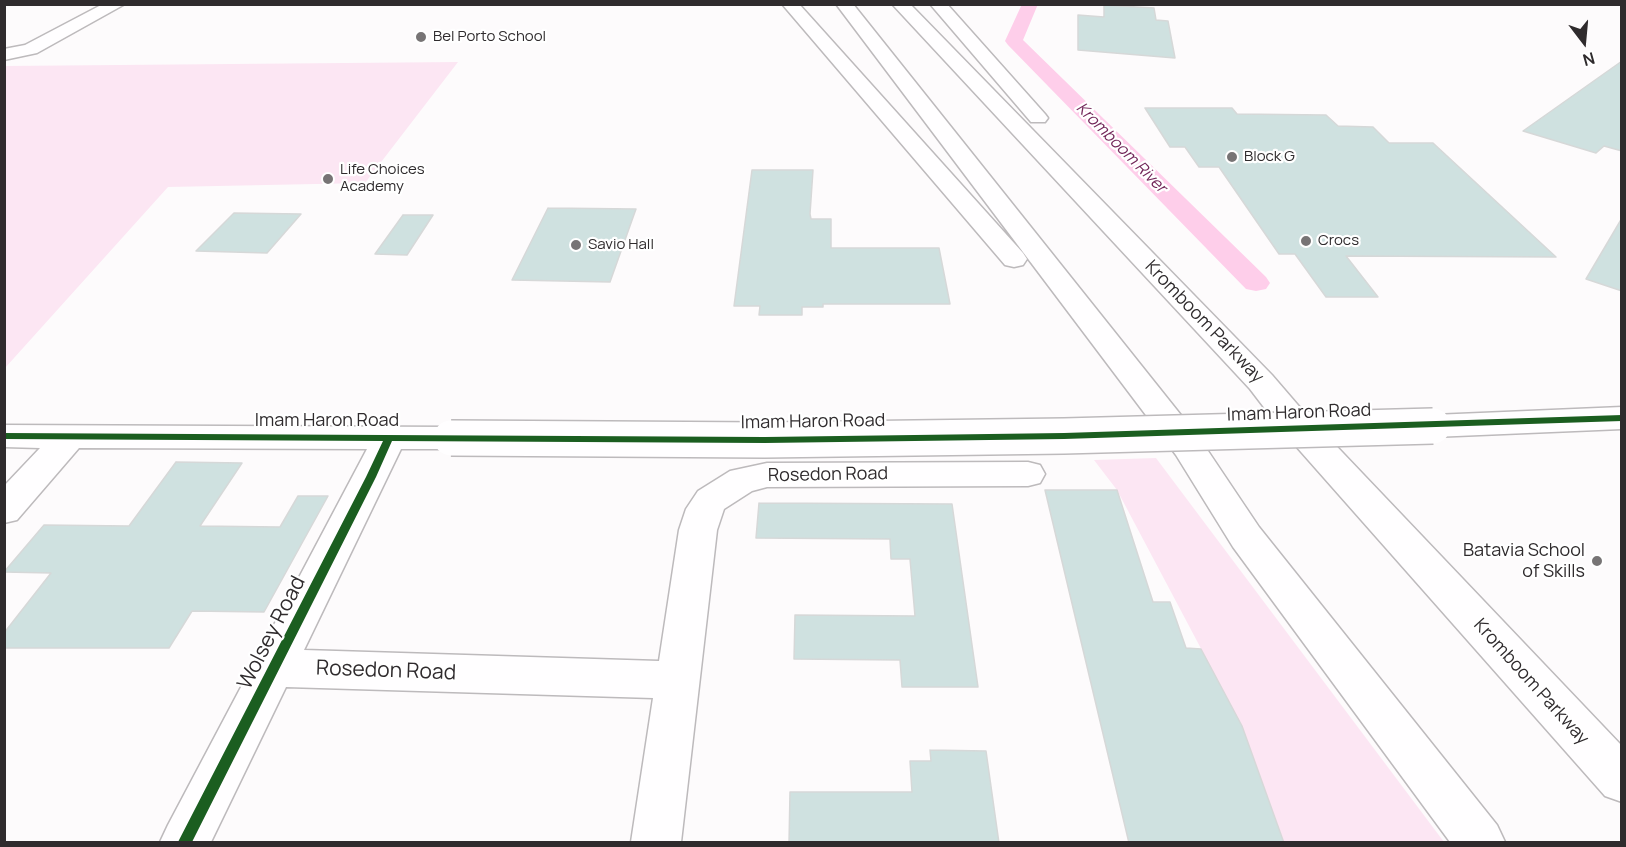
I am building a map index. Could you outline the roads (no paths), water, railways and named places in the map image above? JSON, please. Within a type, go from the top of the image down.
[{"type":"main road","points":[[4,55],[31,48],[117,4]]},
{"type":"main road","points":[[790,4],[964,198],[1246,537],[1480,843]]},
{"type":"main road","points":[[844,4],[1188,447],[1246,537]]},
{"type":"main road","name":"Kromboom Parkway","points":[[900,4],[1261,382],[1299,427],[1622,780]]},
{"type":"main road","points":[[938,4],[1206,304],[1261,382]]},
{"type":"main road","name":"Imam Haron Road","points":[[4,436],[944,437],[1433,426],[1622,418]]},
{"type":"main road","points":[[4,510],[70,436]]},
{"type":"main road","name":"Wolsey Road","points":[[185,843],[388,438]]},
{"type":"main road","name":"Rosedon Road","points":[[656,843],[700,519],[711,500],[730,485],[767,475],[1028,474]]},
{"type":"main road","name":"Rosedon Road","points":[[274,668],[678,680]]},
{"type":"waterway","name":"Kromboom River","points":[[1030,4],[1014,41],[1256,283]]},
{"type":"place","name":"Bel Porto School","points":[[421,37]]},
{"type":"place","name":"Block G","points":[[1232,157]]},
{"type":"place","name":"Life Choices Academy","points":[[328,179]]},
{"type":"place","name":"Crocs","points":[[1306,241]]},
{"type":"place","name":"Savio Hall","points":[[576,245]]},
{"type":"place","name":"Batavia School of Skills","points":[[1597,561]]}]
